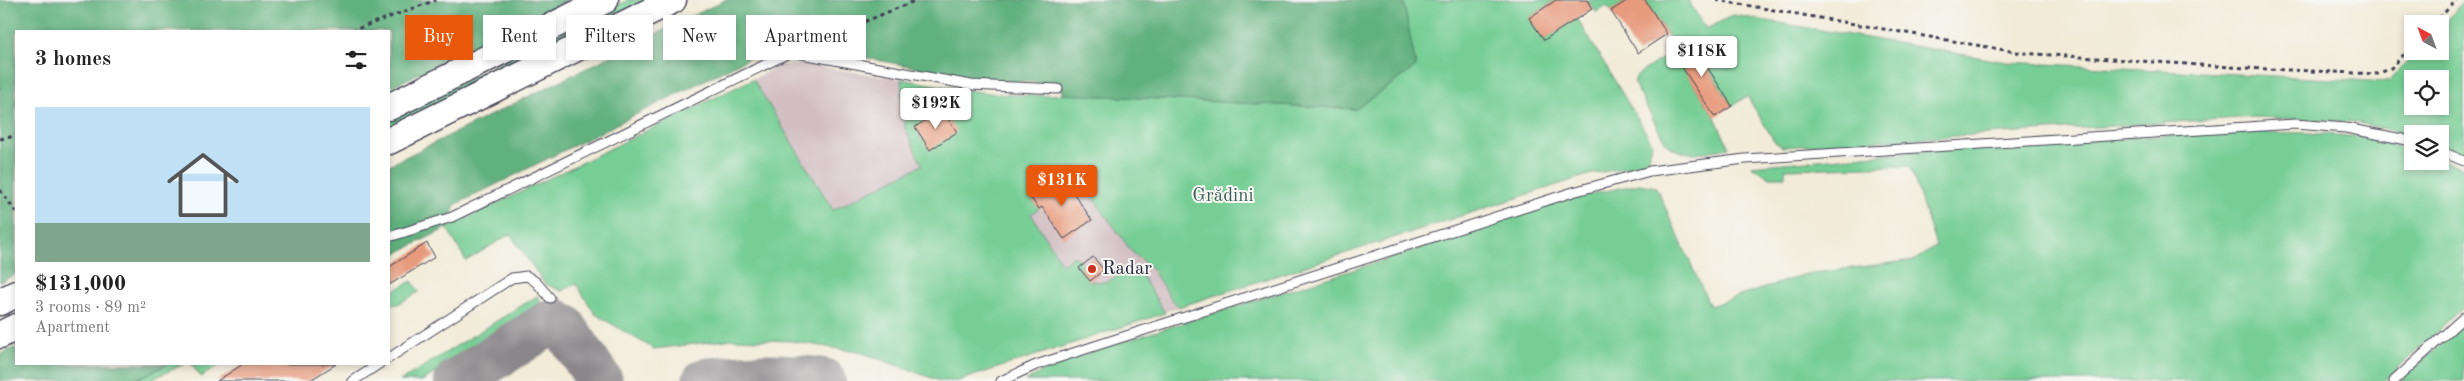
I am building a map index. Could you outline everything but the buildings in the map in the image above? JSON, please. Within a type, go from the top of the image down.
[{"type":"main road","points":[[390,107],[605,0]]},
{"type":"main road","points":[[390,141],[673,0]]},
{"type":"main road","points":[[0,302],[15,294]]},
{"type":"main road","points":[[0,335],[15,328]]},
{"type":"lane","points":[[390,237],[452,216],[774,60]]},
{"type":"lane","points":[[835,60],[971,85],[1058,89]]},
{"type":"lane","points":[[1001,381],[1054,358],[1573,192],[1650,171],[1745,158],[2285,125],[2346,128],[2404,139]]},
{"type":"lane","points":[[2449,155],[2464,161]]},
{"type":"lane","points":[[390,357],[512,278],[526,276],[536,282],[550,298]]},
{"type":"lane","points":[[2394,381],[2464,316]]},
{"type":"lane","points":[[352,381],[377,365]]},
{"type":"path","points":[[354,30],[436,0]]},
{"type":"path","points":[[866,21],[917,0]]},
{"type":"path","points":[[1716,0],[2022,53],[2245,68],[2378,74],[2391,68],[2404,54]]},
{"type":"path","points":[[2442,15],[2456,0]]},
{"type":"path","points":[[0,139],[15,136]]},
{"type":"path","points":[[0,190],[15,211]]},
{"type":"shaded area","points":[[802,64],[901,79],[905,128],[922,165],[833,210],[753,79],[780,65]]},
{"type":"shaded area","points":[[1095,158],[1179,307],[1044,353],[978,253],[1038,209],[1030,197],[1061,175]]},
{"type":"green space","points":[[0,0],[568,0],[537,15],[483,15],[483,42],[473,47],[473,15],[405,15],[405,60],[446,60],[390,88],[390,30],[15,30],[15,274],[0,282]]},
{"type":"green space","points":[[628,0],[652,0],[622,15],[598,15]]},
{"type":"green space","points":[[725,0],[1403,0],[1416,67],[1356,109],[1063,94],[1061,84],[976,79],[866,58],[866,15],[746,15],[746,60],[455,205],[447,228],[390,256],[390,165],[603,60],[653,60],[653,35],[663,30],[663,60],[736,60],[736,15],[694,15]]},
{"type":"green space","name":"Grădini","points":[[1403,0],[1556,0],[1529,18],[1544,40],[1577,18],[1652,143],[1648,163],[1588,175],[1179,307],[1171,299],[1152,269],[1132,252],[1081,181],[1070,188],[1061,176],[1030,197],[1039,209],[1031,214],[1062,264],[1075,256],[1083,265],[1079,268],[1090,281],[1108,282],[1130,266],[1140,273],[1165,313],[958,381],[940,381],[863,353],[791,341],[734,339],[654,349],[595,314],[576,284],[561,291],[545,284],[510,234],[466,261],[447,228],[753,79],[833,210],[922,165],[905,128],[901,79],[1002,94],[1063,94],[1356,109],[1416,67]]},
{"type":"green space","points":[[1587,0],[1628,0],[1611,11],[1607,6],[1596,12]]},
{"type":"green space","points":[[1645,0],[1688,0],[1706,29],[1733,15],[2007,62],[2389,82],[2409,60],[2449,60],[2449,17],[2464,1],[2464,154],[2449,148],[2449,125],[2404,125],[2404,133],[2354,122],[2255,117],[1782,147],[1775,142],[1747,96],[1732,106],[1690,40],[1677,49]]},
{"type":"green space","points":[[566,31],[566,43],[556,48],[556,36]]},
{"type":"green space","points":[[1672,52],[1715,117],[1729,148],[1685,153],[1677,151],[1664,140],[1634,83],[1637,75]]},
{"type":"green space","points":[[506,60],[532,60],[390,131],[390,118]]},
{"type":"green space","points":[[2230,132],[2310,133],[2364,137],[2404,149],[2404,170],[2449,170],[2449,163],[2464,168],[2464,306],[2384,381],[1026,381],[1049,367],[1112,345],[1385,260],[1566,199],[1640,184],[1656,187],[1710,306],[1806,274],[1915,260],[1936,246],[1910,166],[1785,169],[1785,177],[1769,177],[1751,166],[1953,148]]},
{"type":"green space","points":[[412,281],[419,292],[398,304],[390,305],[390,292]]},
{"type":"green space","points":[[537,296],[541,302],[540,308],[422,381],[400,381]]},
{"type":"green space","points":[[2464,323],[2464,381],[2400,381]]},
{"type":"green space","points":[[15,347],[15,365],[166,365],[133,381],[0,381],[0,354]]},
{"type":"green space","points":[[167,365],[182,365],[148,381],[133,381]]},
{"type":"green space","points":[[192,365],[219,365],[201,377]]},
{"type":"taxiway","points":[[457,381],[551,322],[556,322],[564,327],[600,381]]},
{"type":"taxiway","points":[[705,381],[764,377],[793,377],[823,381]]},
{"type":"place","name":"Radar","points":[[1092,269]]}]
